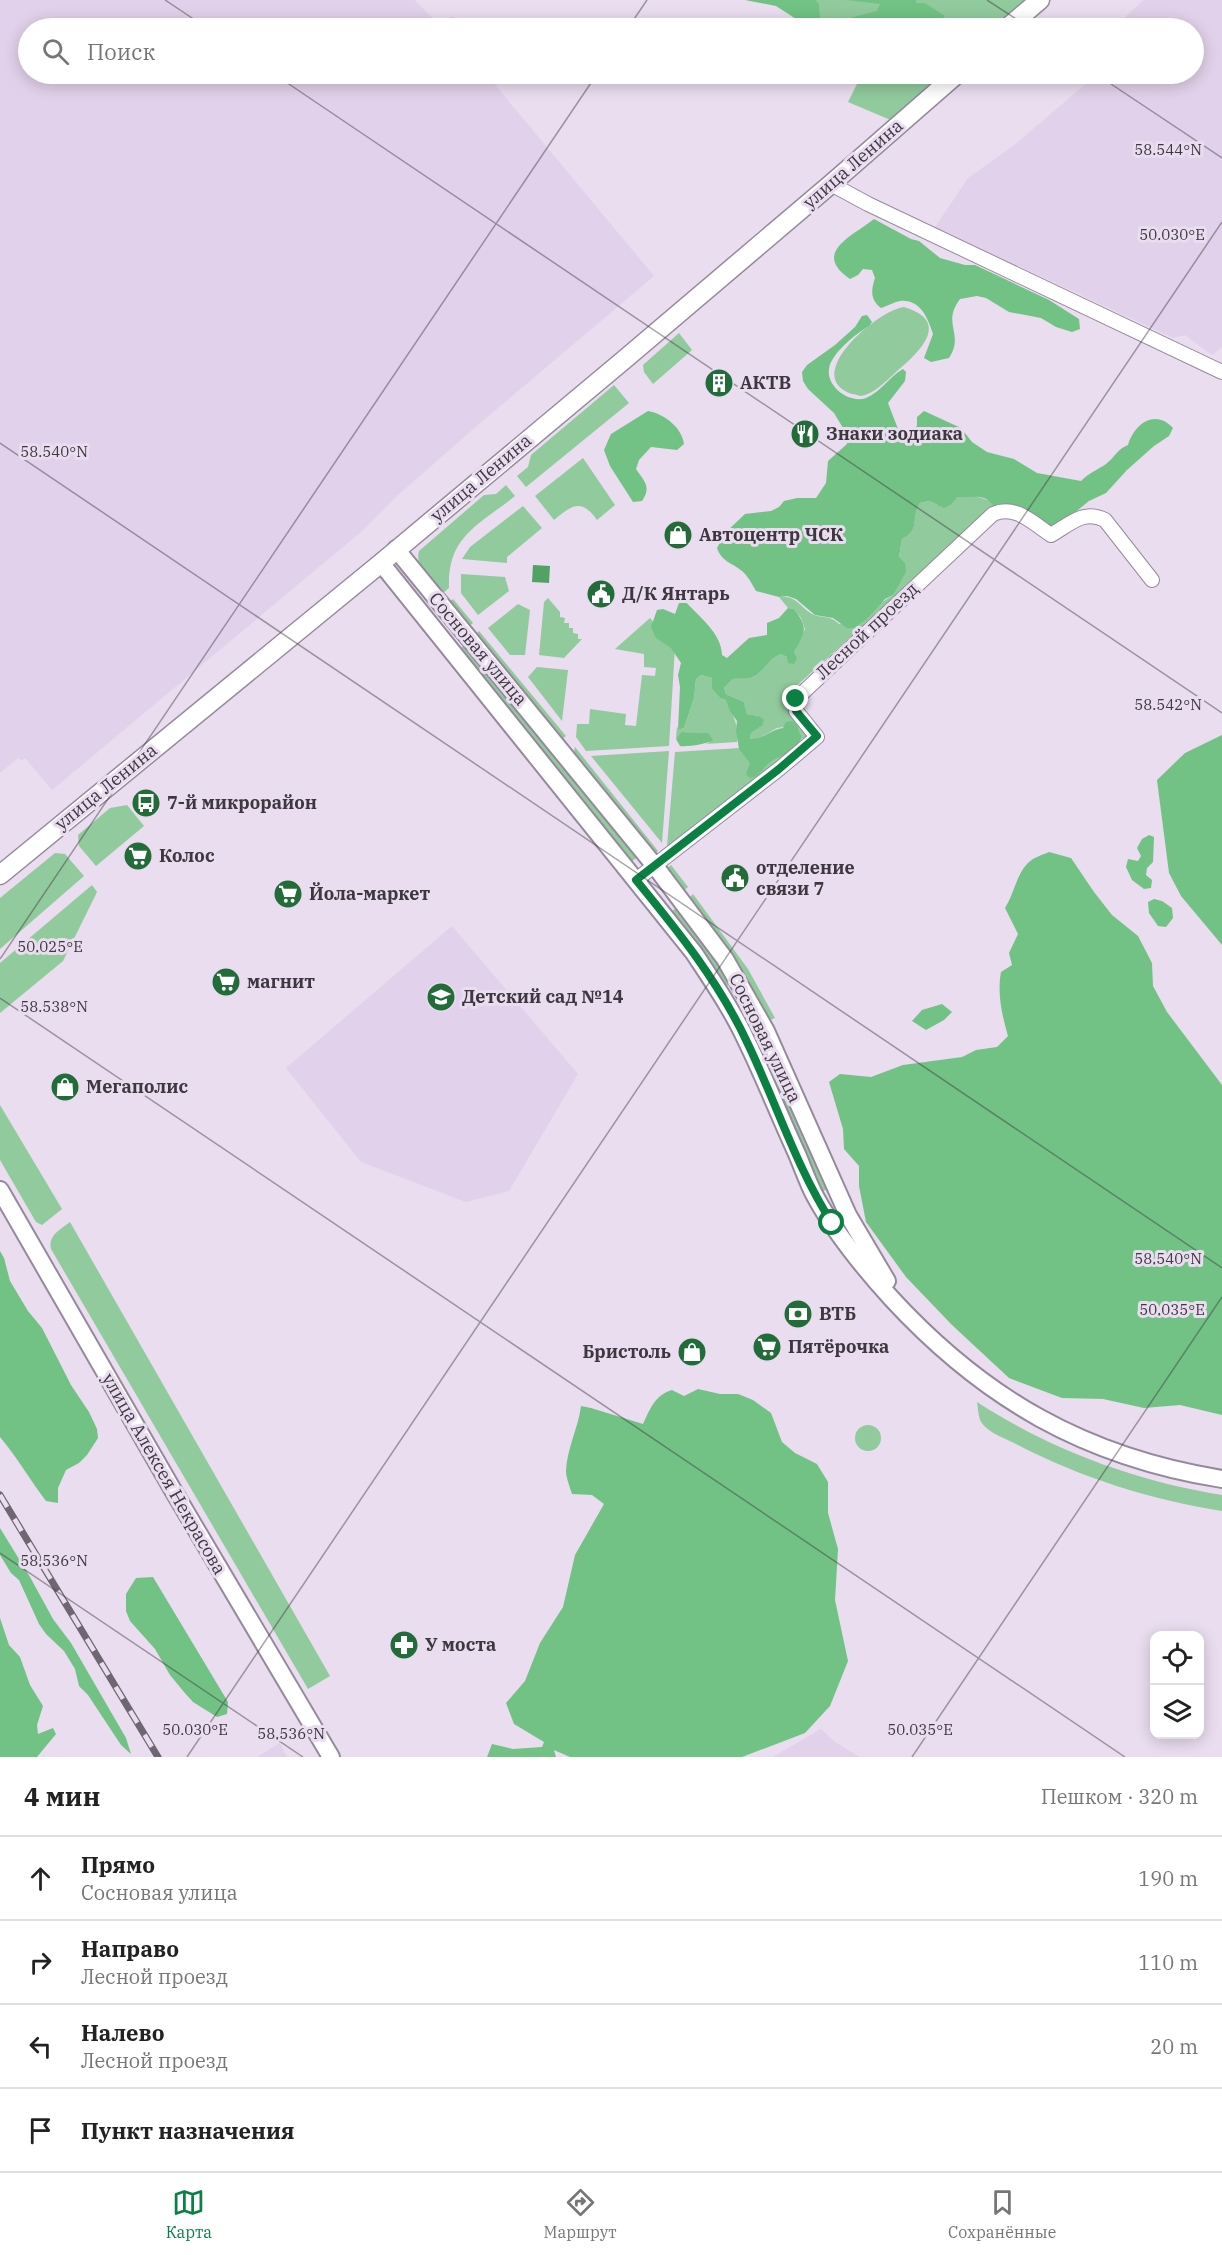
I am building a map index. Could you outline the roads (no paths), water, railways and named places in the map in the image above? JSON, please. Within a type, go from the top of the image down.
[{"type":"main road","points":[[1019,18],[1040,0]]},
{"type":"main road","name":"улица Ленина","points":[[0,875],[381,563],[831,184],[946,84]]},
{"type":"street","points":[[831,184],[868,204],[1222,372]]},
{"type":"street","name":"Лесной проезд","points":[[636,880],[779,769],[817,736],[796,711],[796,699],[993,514],[1002,510],[1021,514],[1051,535],[1087,514],[1095,514],[1105,519],[1152,579]]},
{"type":"street","name":"Сосновая улица","points":[[396,549],[655,866],[702,927],[746,993],[766,1031],[863,1244],[917,1327]]},
{"type":"street","name":"Сосновая улица","points":[[381,563],[694,953],[747,1041],[815,1196],[852,1252],[917,1327],[995,1392],[1072,1435],[1133,1459],[1222,1479]]},
{"type":"street","name":"улица Алексея Некрасова","points":[[0,1190],[330,1757]]},
{"type":"railway","points":[[0,1495],[158,1757]]},
{"type":"place","name":"АКТВ","points":[[719,383]]},
{"type":"place","name":"Знаки зодиака","points":[[805,434]]},
{"type":"place","name":"Автоцентр ЧСК","points":[[678,535]]},
{"type":"place","name":"Д/К Янтарь","points":[[601,594]]},
{"type":"place","name":"7-й микрорайон","points":[[146,803]]},
{"type":"place","name":"Колос","points":[[138,856]]},
{"type":"place","name":"отделение связи 7","points":[[735,878]]},
{"type":"place","name":"Йола-маркет","points":[[288,894]]},
{"type":"place","name":"магнит","points":[[226,982]]},
{"type":"place","name":"Детский сад №14","points":[[441,997]]},
{"type":"place","name":"Мегаполис","points":[[65,1087]]},
{"type":"place","name":"ВТБ","points":[[798,1314]]},
{"type":"place","name":"Пятёрочка","points":[[767,1347]]},
{"type":"place","name":"Бристоль","points":[[692,1352]]},
{"type":"place","name":"У моста","points":[[404,1645]]}]
